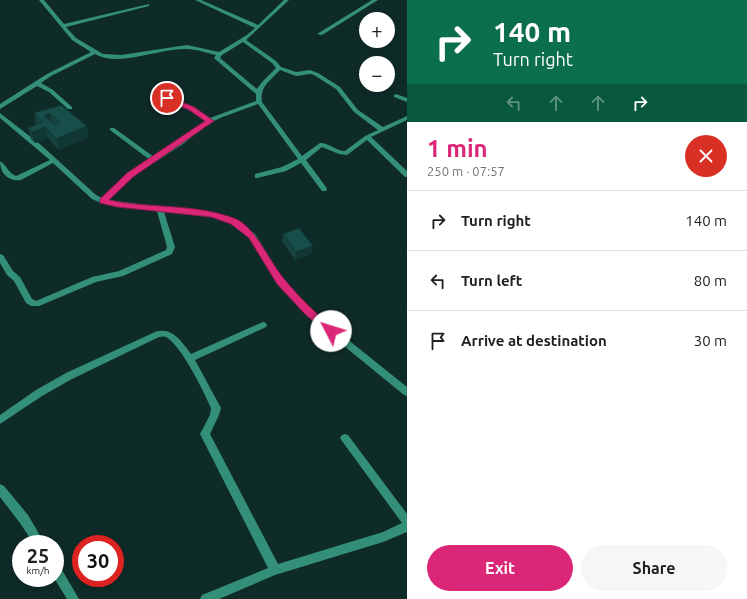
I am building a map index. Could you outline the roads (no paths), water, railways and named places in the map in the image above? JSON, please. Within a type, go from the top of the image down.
[{"type":"street","points":[[41,0],[74,39],[94,52],[106,56],[121,57],[187,47],[220,54],[243,40],[287,0]]},
{"type":"street","points":[[197,0],[258,27]]},
{"type":"street","points":[[320,34],[376,0]]},
{"type":"street","points":[[62,26],[148,5]]},
{"type":"street","points":[[243,40],[280,68],[296,74],[310,72],[316,74],[338,88],[356,111],[381,129]]},
{"type":"street","points":[[0,107],[36,83],[94,52]]},
{"type":"street","points":[[220,54],[218,58],[219,60],[258,93],[259,102],[324,189]]},
{"type":"street","points":[[258,93],[280,68]]},
{"type":"street","points":[[36,83],[57,96],[70,108]]},
{"type":"street","points":[[396,96],[407,100]]},
{"type":"street","points":[[167,98],[192,108],[210,121]]},
{"type":"street","points":[[103,201],[130,175],[180,143],[210,121],[259,102]]},
{"type":"street","points":[[0,115],[54,160],[94,197],[103,201],[211,215],[234,222],[241,226],[252,236],[262,255],[280,281],[308,312],[407,392]]},
{"type":"street","points":[[257,176],[284,169],[301,160],[320,145],[324,145],[341,153],[347,153],[367,137],[381,129],[407,118]]},
{"type":"street","points":[[112,129],[153,160]]},
{"type":"street","points":[[367,137],[407,175]]},
{"type":"street","points":[[0,163],[8,175],[15,179],[54,160]]},
{"type":"street","points":[[0,257],[10,273],[17,279],[31,303],[36,304],[95,280],[120,274],[165,255],[171,250],[171,247],[160,209]]},
{"type":"street","points":[[189,359],[263,325]]},
{"type":"street","points":[[0,420],[39,393],[69,376],[158,334],[166,334],[171,336],[189,359],[216,408],[216,414],[206,428],[205,434],[275,570]]},
{"type":"street","points":[[345,438],[407,522]]},
{"type":"street","points":[[0,489],[24,519],[34,535]]},
{"type":"street","points":[[206,599],[275,570],[383,537],[397,532],[407,526]]},
{"type":"street","points":[[64,584],[73,599]]}]
